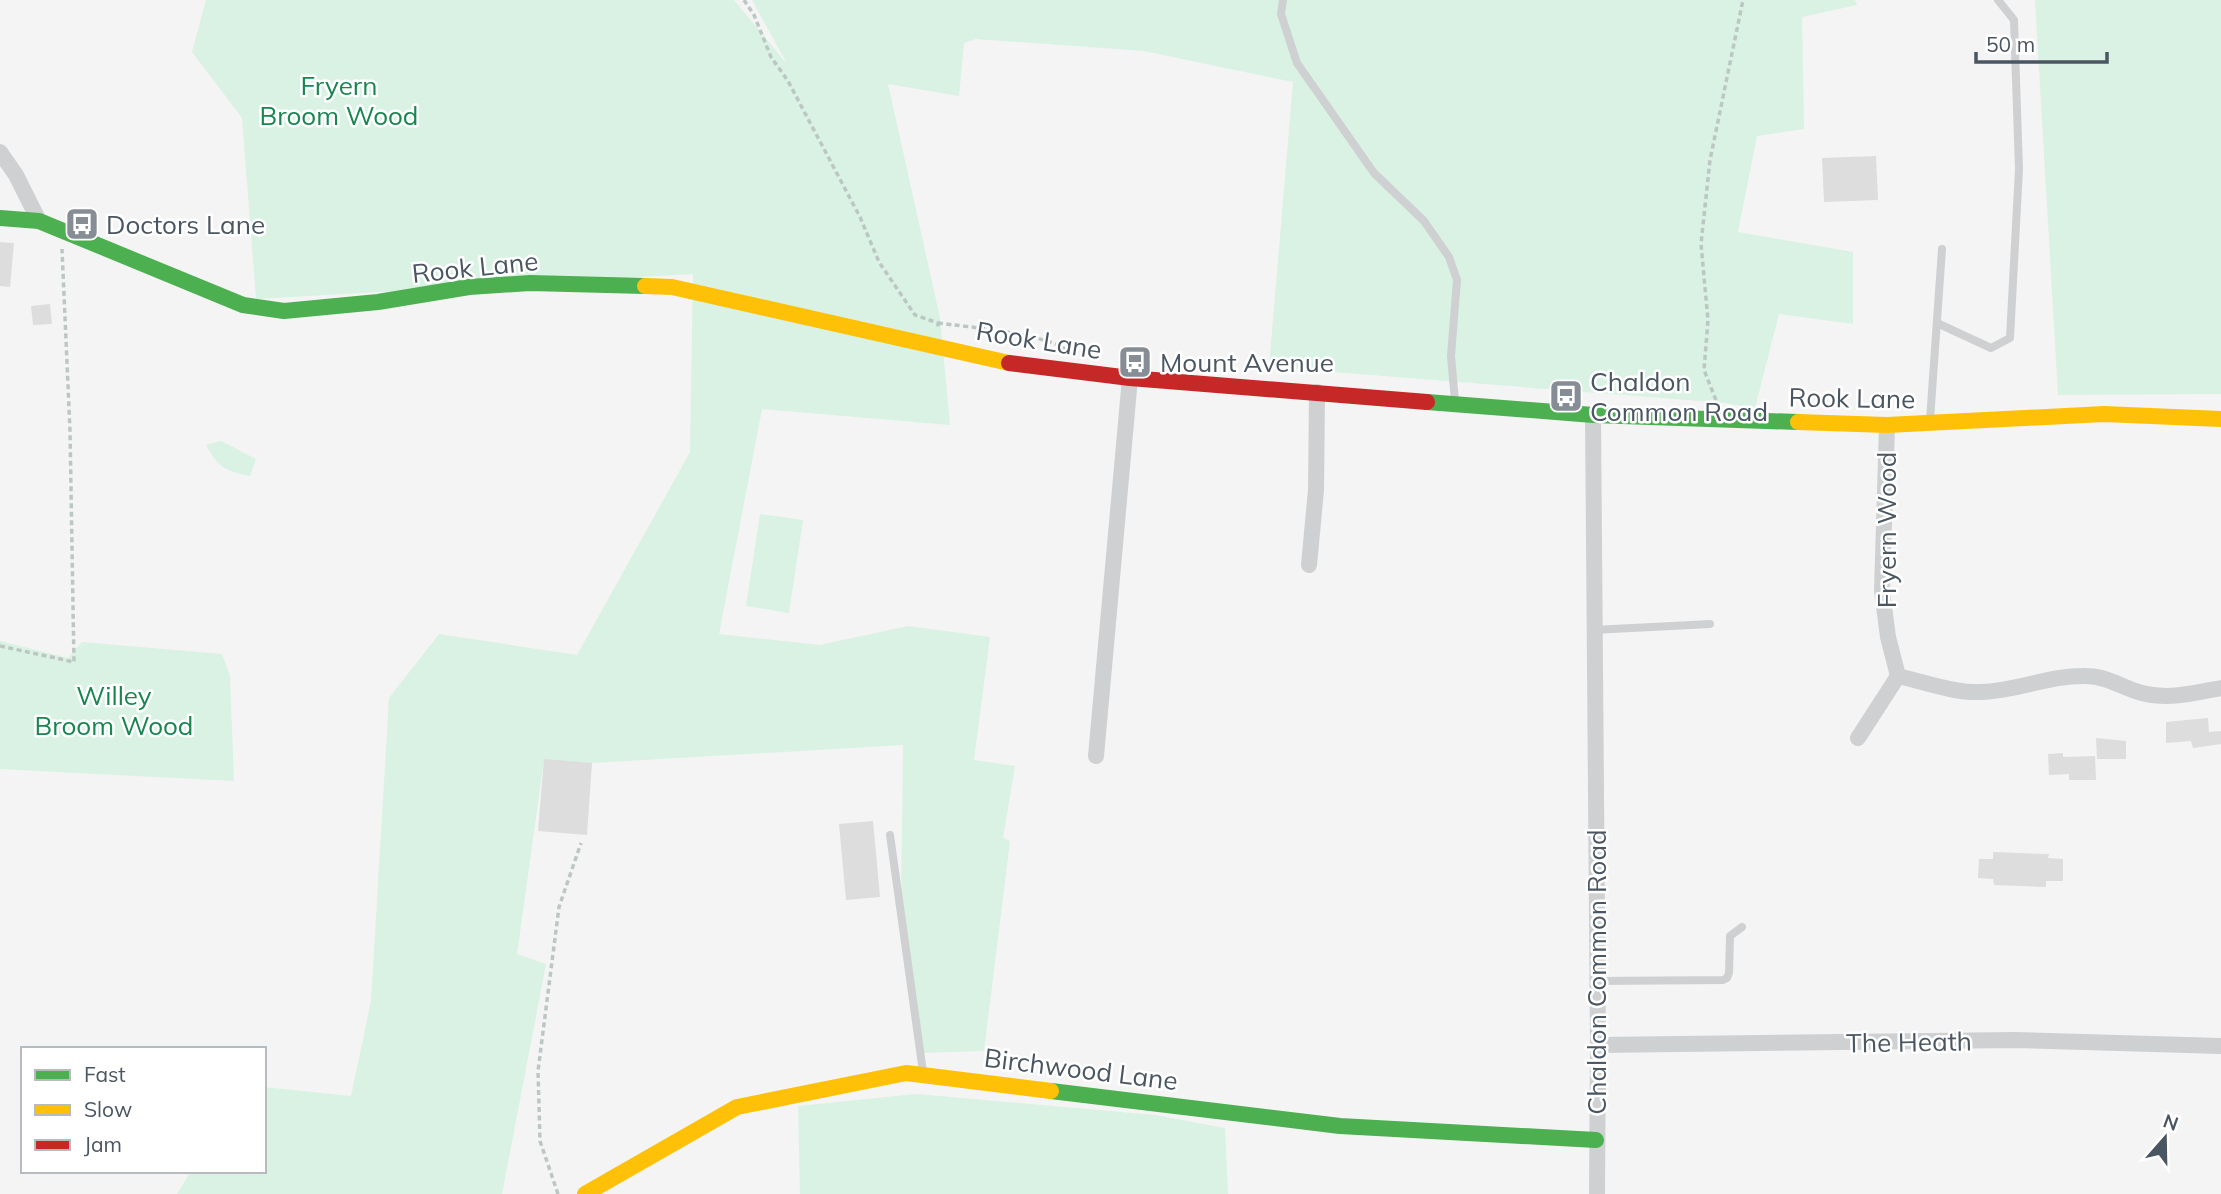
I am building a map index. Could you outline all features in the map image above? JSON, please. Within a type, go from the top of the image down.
[{"type":"main road","name":"Rook Lane","points":[[0,218],[39,221],[243,305],[284,311],[378,302],[468,287],[530,283],[672,287],[1012,364],[1130,378],[1593,415],[1887,425],[2104,414],[2221,419]]},
{"type":"main road","name":"Birchwood Lane","points":[[585,1194],[737,1107],[906,1073],[1340,1126],[1596,1140]]},
{"type":"street","points":[[0,152],[16,175],[39,221]]},
{"type":"street","points":[[1096,756],[1130,378]]},
{"type":"street","points":[[1309,565],[1316,489],[1317,392]]},
{"type":"street","name":"Chaldon Common Road","points":[[1593,415],[1597,1194]]},
{"type":"street","name":"Fryern Wood","points":[[1887,425],[1882,591],[1888,637],[1898,676]]},
{"type":"street","points":[[1858,738],[1898,676],[1966,692],[1982,692],[2059,677],[2089,676],[2115,682],[2142,693],[2173,697],[2221,688]]},
{"type":"street","name":"The Heath","points":[[1598,1045],[2014,1040],[2221,1046]]},
{"type":"lane","points":[[1283,0],[1280,14],[1297,64],[1374,173],[1424,221],[1449,257],[1457,280],[1451,356],[1455,403]]},
{"type":"lane","points":[[1937,323],[1991,348],[2010,338],[2019,169],[2014,20],[1998,0]]},
{"type":"lane","points":[[1930,423],[1942,249]]},
{"type":"lane","points":[[1593,630],[1710,624]]},
{"type":"lane","points":[[890,835],[923,1075]]},
{"type":"lane","points":[[1597,981],[1723,980],[1729,973],[1730,936],[1742,927]]},
{"type":"path","points":[[744,0],[754,15],[771,57],[789,81],[860,217],[879,262],[915,315],[938,323],[1004,332],[1057,344],[1070,352],[1077,372]]},
{"type":"path","points":[[1715,419],[1716,399],[1704,370],[1708,320],[1701,244],[1710,160],[1743,0]]},
{"type":"path","points":[[0,646],[74,662],[70,431],[62,239]]},
{"type":"path","points":[[937,346],[938,323]]},
{"type":"path","points":[[558,1194],[540,1141],[538,1071],[559,907],[582,843]]},
{"type":"green space","name":"Fryern Broom Wood","points":[[206,0],[734,0],[787,64],[752,0],[1855,0],[1857,5],[1802,17],[1804,129],[1757,136],[1738,232],[1853,252],[1853,324],[1779,314],[1755,408],[1725,403],[1269,367],[1293,82],[1144,51],[976,39],[964,43],[959,96],[888,84],[940,318],[950,425],[762,409],[719,634],[820,645],[908,626],[990,637],[974,760],[1015,766],[1003,838],[1010,841],[984,1051],[919,1053],[901,911],[903,745],[592,763],[544,760],[517,954],[546,964],[502,1194],[177,1194],[190,1173],[266,1173],[266,1087],[351,1096],[371,1001],[389,698],[439,634],[577,655],[690,452],[693,274],[256,299],[242,118],[192,52]]},
{"type":"green space","points":[[2035,0],[2221,0],[2221,394],[2058,395]]},
{"type":"green space","points":[[221,441],[256,459],[250,476],[228,470],[214,458],[206,445]]},
{"type":"green space","points":[[760,514],[803,520],[789,613],[746,606]]},
{"type":"green space","name":"Willey Broom Wood","points":[[0,641],[68,658],[82,642],[222,654],[230,676],[234,781],[0,769]]},
{"type":"green space","points":[[916,1094],[1155,1115],[1225,1128],[1228,1194],[800,1194],[798,1106]]},
{"type":"building","points":[[1876,156],[1878,200],[1824,202],[1822,158]]},
{"type":"building","points":[[0,242],[14,243],[10,287],[0,286]]},
{"type":"building","points":[[50,304],[52,324],[33,325],[31,306]]},
{"type":"building","points":[[2208,718],[2209,732],[2221,731],[2221,744],[2193,748],[2191,741],[2166,743],[2166,722]]},
{"type":"building","points":[[2096,738],[2126,741],[2126,759],[2097,759]]},
{"type":"building","points":[[2063,753],[2063,757],[2095,756],[2096,780],[2069,780],[2069,774],[2049,775],[2048,754]]},
{"type":"building","points":[[544,759],[592,763],[587,835],[538,831]]},
{"type":"building","points":[[873,821],[880,897],[846,900],[839,824]]},
{"type":"building","points":[[1993,852],[2049,854],[2048,858],[2063,859],[2063,881],[2046,881],[2046,887],[1994,885],[1993,879],[1978,878],[1979,859],[1993,859]]},
{"type":"traffic: fast","points":[[0,218],[39,221],[243,305],[284,311],[378,302],[469,287],[530,283],[645,286]]},
{"type":"traffic: fast","points":[[1427,402],[1593,415],[1798,422]]},
{"type":"traffic: fast","points":[[1051,1091],[1340,1126],[1596,1140]]},
{"type":"traffic: slow","points":[[645,286],[672,287],[1009,363]]},
{"type":"traffic: slow","points":[[1798,422],[1887,425],[2104,414],[2221,419]]},
{"type":"traffic: slow","points":[[585,1194],[737,1107],[906,1073],[1051,1091]]},
{"type":"traffic: jam","points":[[1009,363],[1130,378],[1427,402]]},
{"type":"place","name":"Doctors Lane","points":[[82,224]]},
{"type":"place","name":"Mount Avenue","points":[[1135,362]]},
{"type":"place","name":"Chaldon Common Road","points":[[1566,396]]}]
